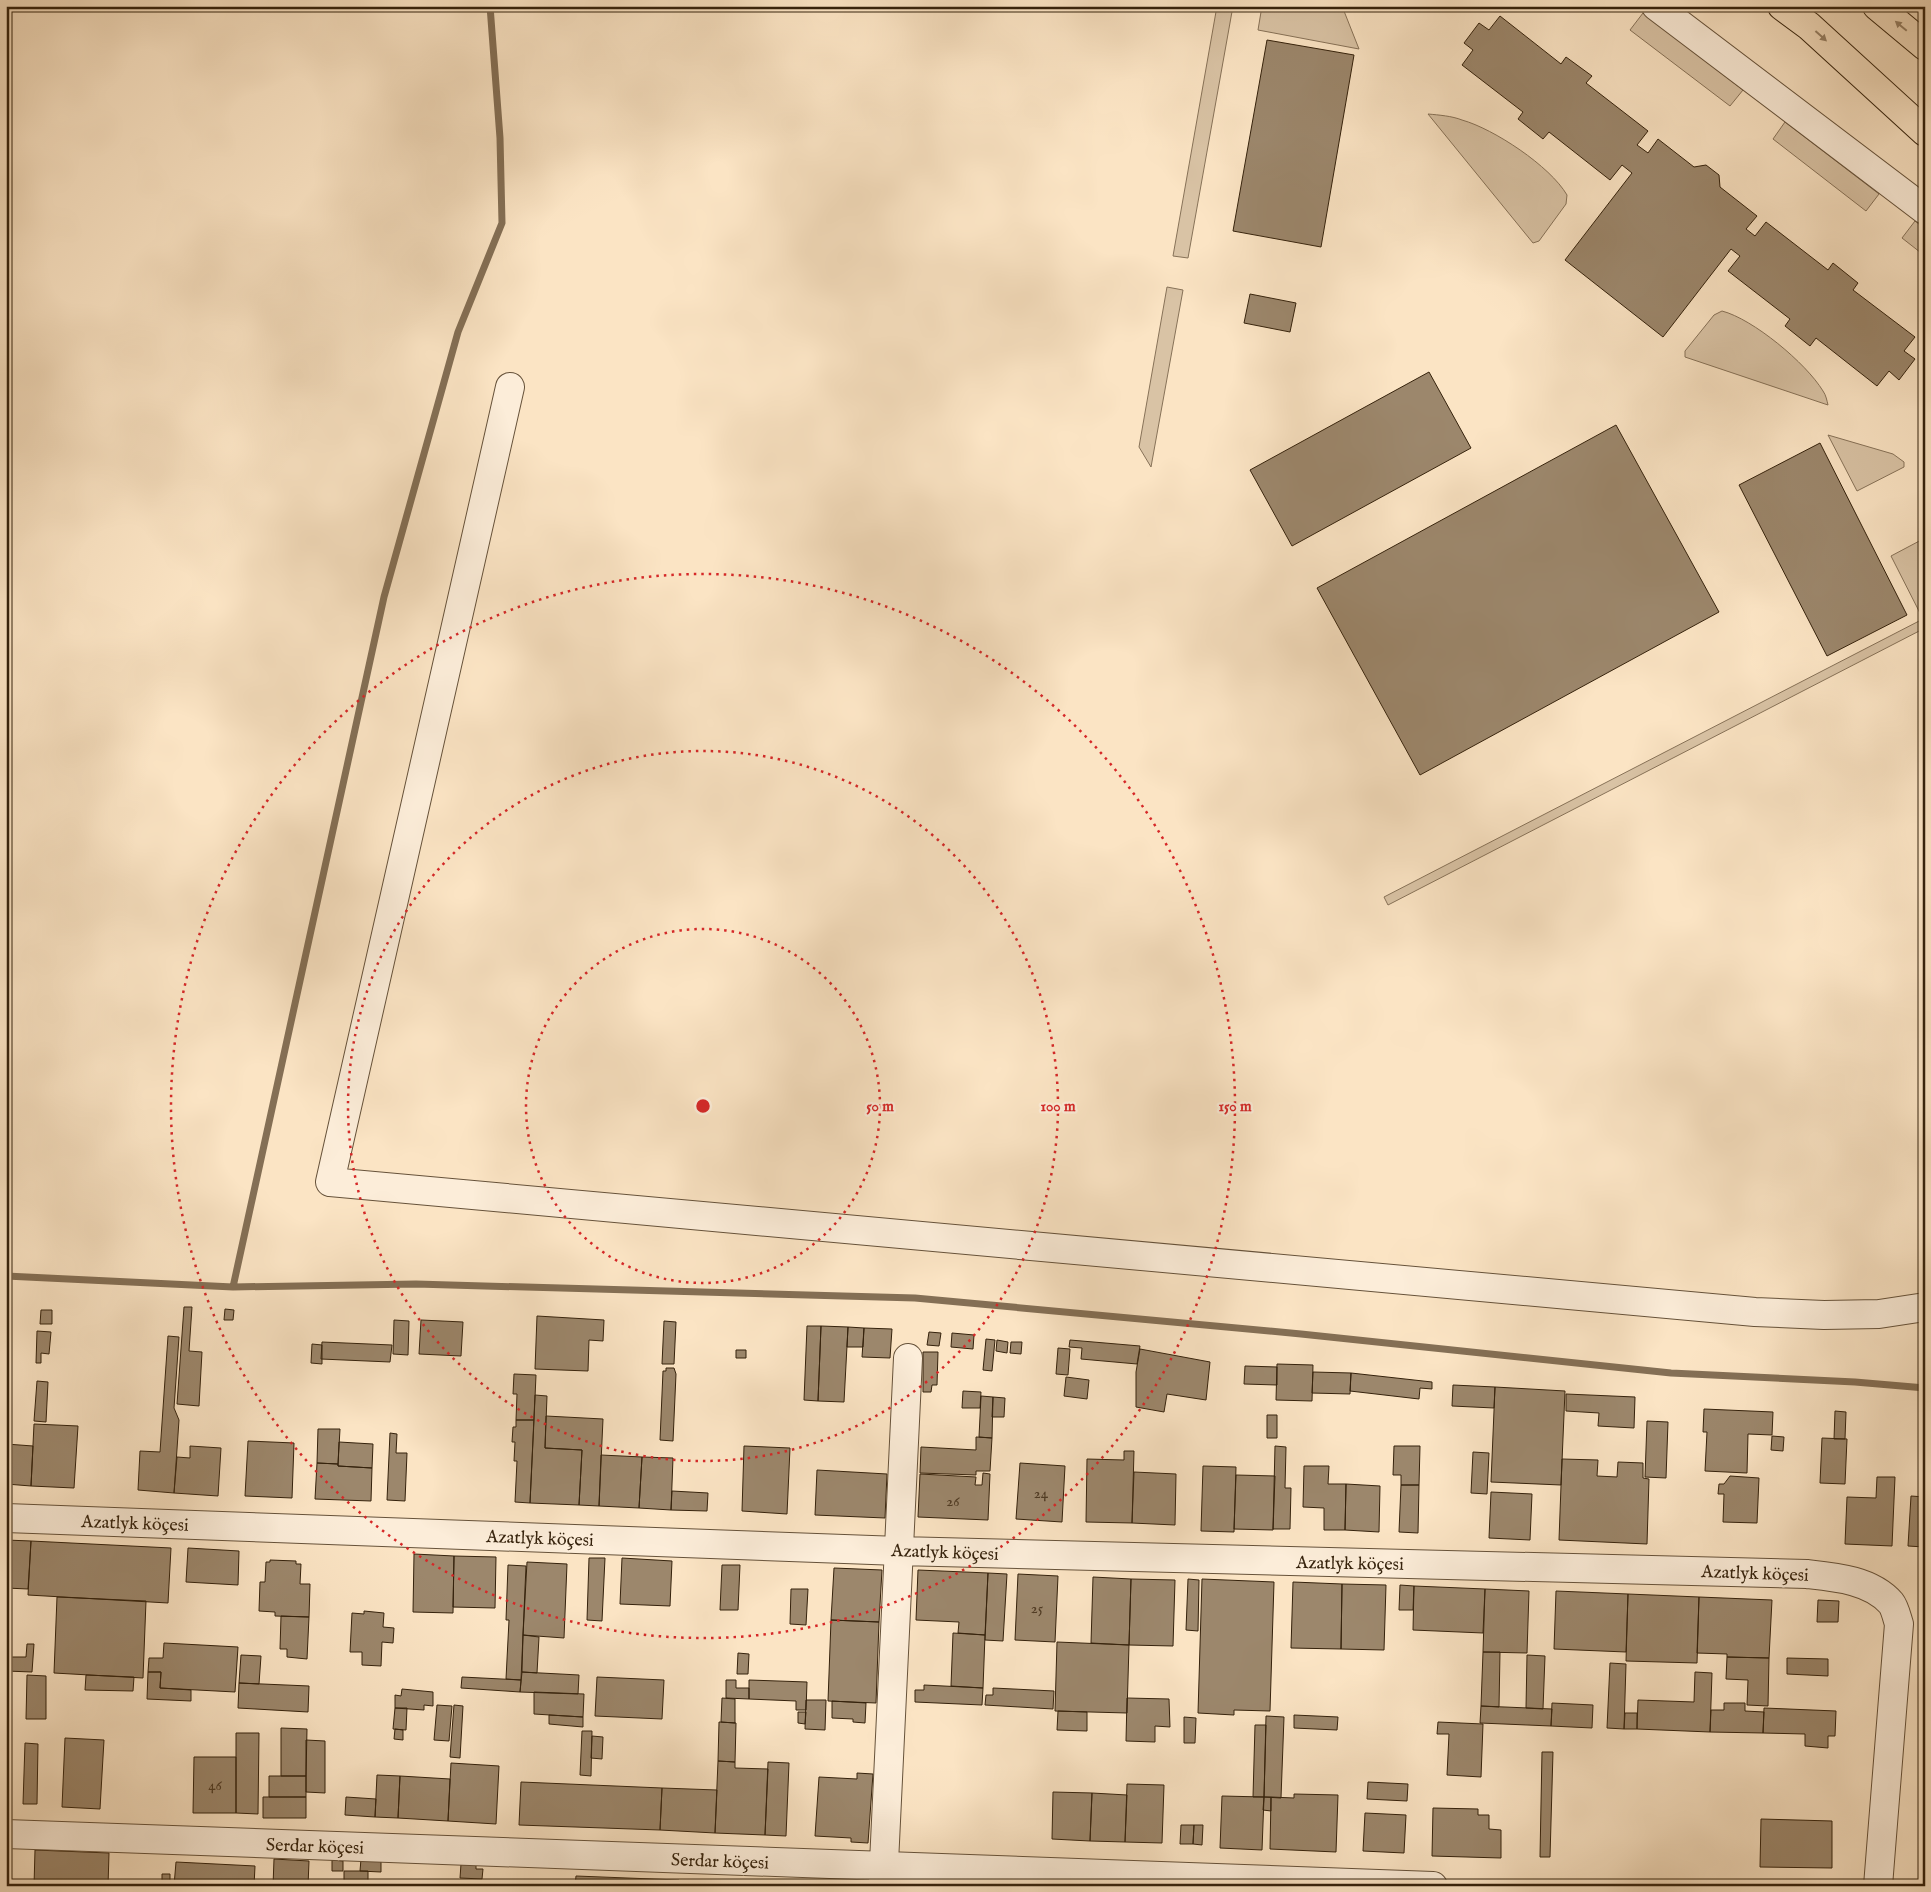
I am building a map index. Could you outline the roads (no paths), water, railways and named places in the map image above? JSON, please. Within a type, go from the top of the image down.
[{"type":"highway","points":[[1782,6],[1809,26],[1925,132]]},
{"type":"highway","points":[[1877,6],[1925,46]]},
{"type":"street","points":[[1656,6],[1925,210]]},
{"type":"street","points":[[510,387],[330,1182],[1755,1312],[1824,1315],[1879,1314],[1925,1307]]},
{"type":"street","points":[[883,1876],[908,1358]]},
{"type":"street","name":"Azatlyk köçesi","points":[[6,1518],[899,1551],[1807,1574],[1847,1578],[1880,1594],[1892,1604],[1899,1624],[1878,1886]]},
{"type":"street","name":"Serdar köçesi","points":[[6,1834],[883,1876],[1433,1886]]},
{"type":"waterway","points":[[233,1287],[384,597],[458,332],[502,223],[500,138],[490,6]]},
{"type":"waterway","points":[[6,1276],[233,1287],[416,1284],[915,1298],[1301,1334],[1671,1373],[1855,1382],[1925,1388]]}]
